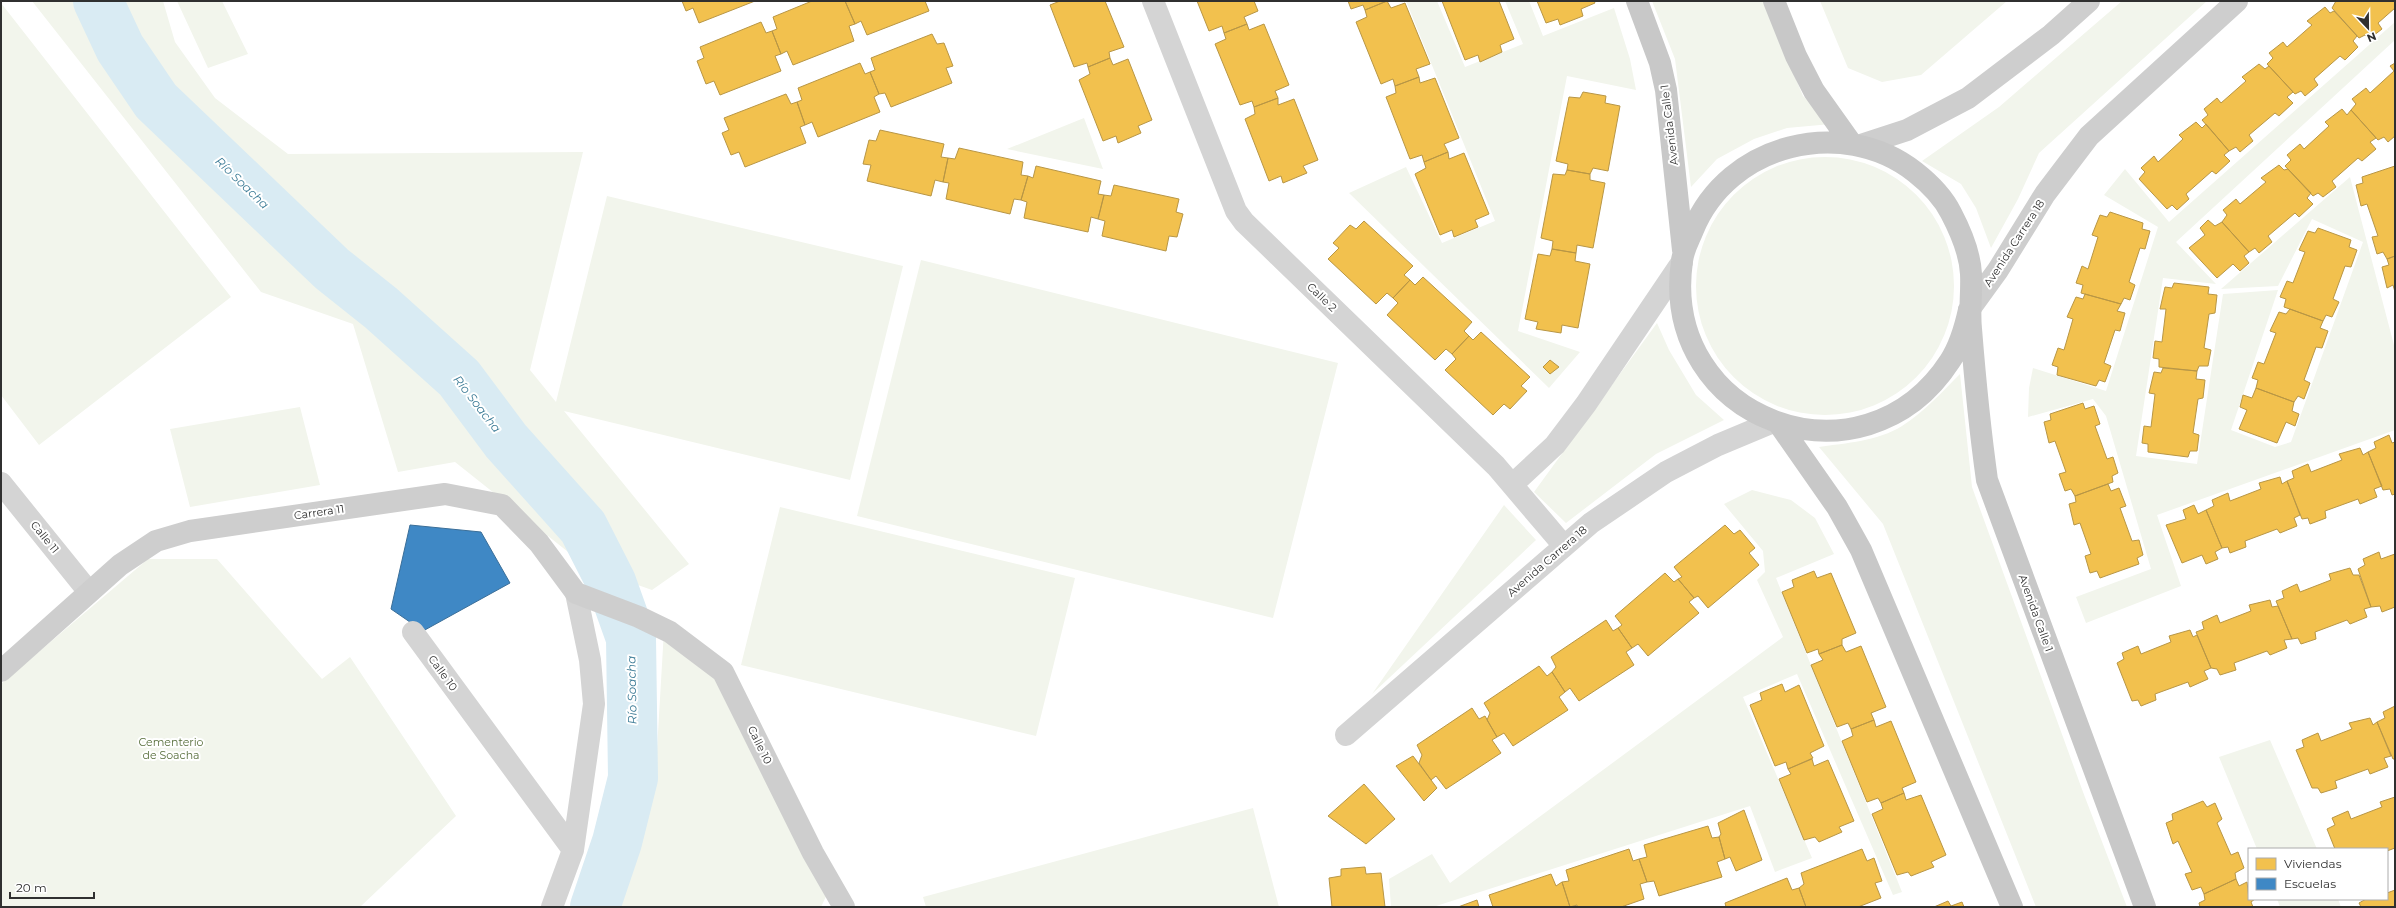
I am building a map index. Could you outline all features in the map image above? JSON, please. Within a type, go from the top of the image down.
[{"type":"main road","name":"Avenida Calle 1","points":[[1636,1],[1660,63],[1666,90],[1683,257]]},
{"type":"main road","points":[[1774,1],[1796,56],[1814,91],[1856,144]]},
{"type":"main road","points":[[1969,310],[1971,274],[1964,240],[1949,209],[1928,183],[1901,162],[1856,144],[1807,142],[1765,154],[1728,178],[1700,212],[1683,257],[1680,302],[1690,340],[1710,375],[1738,403],[1776,423],[1837,507],[1861,550],[2012,907]]},
{"type":"main road","name":"Avenida Calle 1","points":[[1969,310],[1979,423],[1987,480],[2145,907]]},
{"type":"main road","name":"Avenida Carrera 18","points":[[1776,423],[1818,431],[1857,428],[1894,414],[1926,391],[1950,360],[1962,336],[1969,310]]},
{"type":"street","name":"Calle 2","points":[[1153,1],[1236,211],[1244,222],[1513,484],[1564,546]]},
{"type":"street","points":[[1856,144],[1906,130],[1968,98],[2051,35],[2089,1]]},
{"type":"street","name":"Avenida Carrera 18","points":[[1969,310],[1998,270],[2045,194],[2089,136],[2237,1]]},
{"type":"street","points":[[1513,484],[1555,445],[1586,404],[1683,257]]},
{"type":"street","name":"Avenida Carrera 18","points":[[1346,735],[1591,523],[1666,472],[1718,445],[1776,423]]},
{"type":"street","name":"Calle 11","points":[[1,483],[89,592]]},
{"type":"street","name":"Carrera 11","points":[[1,671],[120,565],[156,541],[190,531],[445,494],[502,505],[540,543],[584,597]]},
{"type":"street","points":[[552,907],[573,850],[594,704],[584,597]]},
{"type":"street","name":"Calle 10","points":[[584,597],[639,617],[670,632],[723,672],[813,853],[844,907]]},
{"type":"street","name":"Calle 10","points":[[413,632],[573,850]]},
{"type":"green space","points":[[32,1],[163,1],[175,42],[215,98],[288,154],[583,152],[530,370],[556,402],[607,196],[903,266],[850,480],[564,411],[689,564],[652,590],[587,567],[455,462],[398,472],[353,324],[261,292]]},
{"type":"green space","points":[[177,1],[222,1],[248,54],[208,68]]},
{"type":"green space","points":[[1406,1],[1437,1],[1465,67],[1523,44],[1505,1],[1529,1],[1543,36],[1614,8],[1630,59],[1636,90],[1567,76],[1518,331],[1580,352],[1549,388],[1349,193],[1406,167],[1442,243],[1495,221]]},
{"type":"green space","points":[[1652,1],[1763,1],[1803,96],[1831,124],[1787,128],[1754,139],[1717,159],[1691,187],[1675,59]]},
{"type":"green space","points":[[1820,1],[2007,1],[1921,75],[1882,82],[1848,68]]},
{"type":"green space","points":[[2122,1],[2207,1],[2039,153],[2018,199],[1991,248],[1976,208],[1961,184],[1922,161],[1999,107]]},
{"type":"green space","points":[[1,3],[231,297],[39,445],[1,395]]},
{"type":"green space","points":[[2395,22],[2395,40],[2176,242],[2216,284],[2163,278],[2136,456],[2197,464],[2223,294],[2278,290],[2231,430],[2275,447],[2291,442],[2363,242],[2312,219],[2278,286],[2221,289],[2350,177],[2395,349],[2395,430],[2157,515],[2181,586],[2086,623],[2076,597],[2151,569],[2106,416],[2093,399],[2028,417],[2029,388],[2033,368],[2106,391],[2158,227],[2104,195],[2125,169],[2169,222]]},
{"type":"green space","points":[[1084,118],[1103,169],[1007,149]]},
{"type":"green space","points":[[1825,157],[1850,160],[1874,167],[1896,179],[1916,195],[1932,215],[1944,237],[1951,261],[1954,286],[1951,311],[1944,335],[1932,357],[1916,377],[1896,393],[1874,405],[1850,412],[1825,415],[1800,412],[1776,405],[1754,393],[1734,377],[1718,357],[1706,335],[1699,311],[1696,286],[1699,261],[1706,237],[1718,215],[1734,195],[1754,179],[1776,167],[1800,160]]},
{"type":"green space","points":[[921,260],[1338,363],[1273,618],[857,516]]},
{"type":"green space","points":[[1657,323],[1669,350],[1696,395],[1724,420],[1656,454],[1566,523],[1534,492]]},
{"type":"green space","points":[[1960,374],[1972,487],[2083,792],[2127,907],[2036,907],[1883,524],[1819,447],[1862,441],[1893,431],[1918,414]]},
{"type":"green space","points":[[300,407],[320,485],[190,507],[170,429]]},
{"type":"green space","points":[[1752,490],[1791,500],[1815,518],[1834,554],[1776,578],[1902,892],[1893,895],[1797,674],[1743,697],[1812,858],[1775,872],[1750,806],[1433,907],[1391,907],[1389,879],[1432,854],[1450,883],[1783,637],[1757,580],[1765,572],[1763,551],[1724,504]]},
{"type":"green space","points":[[1504,505],[1536,540],[1372,694]]},
{"type":"green space","points":[[780,507],[1075,578],[1036,736],[741,665]]},
{"type":"green space","name":"Cementerio de Soacha","points":[[148,559],[217,559],[322,679],[350,657],[456,816],[360,907],[1,907],[1,684]]},
{"type":"green space","points":[[664,630],[717,679],[831,886],[821,907],[612,907],[656,767]]},
{"type":"green space","points":[[2270,740],[2317,848],[2257,848],[2219,757]]},
{"type":"green space","points":[[1253,808],[1279,907],[926,907],[923,897]]},
{"type":"green space","points":[[2277,900],[2338,900],[2341,907],[2280,907]]},
{"type":"building: Viviendas","points":[[682,1],[755,1],[699,23],[693,8],[686,11]]},
{"type":"building: Viviendas","points":[[812,1],[845,1],[855,24],[849,26],[854,41],[793,65],[787,51],[781,54],[772,31],[777,29],[773,17]]},
{"type":"building: Viviendas","points":[[845,1],[925,1],[929,11],[867,35],[861,21],[855,24]]},
{"type":"building: Viviendas","points":[[1060,1],[1105,1],[1124,47],[1109,52],[1110,58],[1088,67],[1087,63],[1074,67],[1050,5]]},
{"type":"building: Viviendas","points":[[1197,1],[1254,1],[1258,11],[1244,17],[1247,24],[1224,33],[1222,26],[1209,31]]},
{"type":"building: Viviendas","points":[[1348,1],[1387,1],[1365,10],[1363,5],[1351,9]]},
{"type":"building: Viviendas","points":[[1387,1],[1391,8],[1405,3],[1430,64],[1416,69],[1419,77],[1395,86],[1393,79],[1381,84],[1356,22],[1367,17],[1365,10]]},
{"type":"building: Viviendas","points":[[1442,1],[1499,1],[1514,39],[1500,45],[1502,52],[1480,62],[1478,55],[1465,60]]},
{"type":"building: Viviendas","points":[[1537,1],[1594,1],[1595,3],[1581,9],[1583,16],[1560,25],[1558,19],[1546,23]]},
{"type":"building: Viviendas","points":[[2336,1],[2395,1],[2395,8],[2378,23],[2382,29],[2369,39],[2365,35],[2359,38],[2332,8]]},
{"type":"building: Viviendas","points":[[2325,7],[2330,13],[2334,11],[2357,36],[2353,41],[2358,47],[2345,60],[2340,56],[2314,79],[2318,85],[2305,96],[2301,91],[2295,94],[2267,64],[2273,58],[2269,53],[2283,42],[2287,47],[2312,25],[2307,21]]},
{"type":"building: Viviendas","points":[[761,22],[766,33],[772,31],[781,54],[775,56],[781,71],[720,95],[714,81],[706,84],[697,61],[704,58],[700,47]]},
{"type":"building: Viviendas","points":[[1247,24],[1249,30],[1264,24],[1289,85],[1275,91],[1278,98],[1254,107],[1252,101],[1240,105],[1215,44],[1226,39],[1224,33]]},
{"type":"building: Viviendas","points":[[932,34],[937,44],[944,43],[953,66],[946,68],[952,83],[891,107],[885,93],[879,94],[870,72],[875,70],[871,58]]},
{"type":"building: Viviendas","points":[[1110,58],[1113,65],[1128,59],[1152,120],[1138,126],[1141,133],[1118,143],[1116,136],[1103,141],[1079,80],[1090,74],[1088,67]]},
{"type":"building: Viviendas","points":[[860,63],[865,74],[870,72],[879,94],[874,97],[880,112],[818,137],[812,122],[805,125],[797,102],[802,100],[798,88]]},
{"type":"building: Viviendas","points":[[2395,63],[2395,136],[2388,142],[2384,137],[2378,140],[2351,110],[2356,104],[2352,99],[2366,88],[2370,93],[2394,71],[2390,66]]},
{"type":"building: Viviendas","points":[[2259,64],[2265,69],[2269,66],[2293,92],[2287,97],[2293,103],[2279,116],[2275,113],[2249,135],[2253,141],[2240,152],[2236,147],[2229,151],[2202,120],[2208,115],[2204,109],[2217,98],[2221,103],[2246,81],[2242,77]]},
{"type":"building: Viviendas","points":[[1419,77],[1420,83],[1435,78],[1459,138],[1444,144],[1448,152],[1424,162],[1422,155],[1410,159],[1386,97],[1396,93],[1395,86]]},
{"type":"building: Viviendas","points":[[1583,92],[1606,96],[1605,103],[1620,106],[1608,171],[1593,168],[1590,174],[1567,170],[1568,164],[1556,161],[1569,97],[1580,98]]},
{"type":"building: Viviendas","points":[[786,94],[791,104],[797,102],[805,125],[800,127],[806,143],[745,167],[739,152],[731,155],[722,133],[729,130],[724,118]]},
{"type":"building: Viviendas","points":[[1278,98],[1278,105],[1294,99],[1318,160],[1303,166],[1307,173],[1283,183],[1281,176],[1269,181],[1245,119],[1255,114],[1254,107]]},
{"type":"building: Viviendas","points":[[2342,109],[2347,115],[2351,110],[2376,138],[2370,142],[2376,149],[2362,161],[2358,158],[2332,181],[2336,187],[2323,197],[2318,193],[2313,196],[2285,166],[2291,160],[2287,155],[2300,144],[2304,149],[2329,126],[2325,122]]},
{"type":"building: Viviendas","points":[[2196,122],[2202,128],[2206,124],[2229,151],[2224,155],[2230,161],[2216,174],[2212,171],[2186,194],[2189,199],[2177,210],[2172,205],[2167,209],[2139,179],[2145,172],[2141,168],[2154,156],[2158,162],[2183,139],[2179,135]]},
{"type":"building: Viviendas","points":[[880,130],[944,144],[941,157],[948,158],[943,182],[935,180],[931,196],[867,181],[871,165],[863,164],[869,140],[876,141]]},
{"type":"building: Viviendas","points":[[959,148],[1023,162],[1021,175],[1028,176],[1021,200],[1014,199],[1010,214],[946,199],[949,183],[943,182],[948,158],[955,159]]},
{"type":"building: Viviendas","points":[[1448,152],[1449,159],[1464,153],[1489,214],[1475,220],[1478,227],[1454,237],[1452,230],[1440,235],[1415,174],[1426,168],[1424,162]]},
{"type":"building: Viviendas","points":[[2279,165],[2284,170],[2288,169],[2311,193],[2307,198],[2313,204],[2299,217],[2295,213],[2268,236],[2272,242],[2259,253],[2255,248],[2249,252],[2222,222],[2227,215],[2223,210],[2236,199],[2240,204],[2266,182],[2261,178]]},
{"type":"building: Viviendas","points":[[1036,166],[1101,181],[1098,194],[1104,195],[1098,219],[1091,217],[1088,232],[1024,218],[1027,202],[1021,200],[1028,176],[1033,178]]},
{"type":"building: Viviendas","points":[[2395,166],[2395,256],[2387,259],[2383,252],[2377,254],[2372,237],[2378,236],[2367,204],[2361,206],[2356,185],[2363,183],[2362,177]]},
{"type":"building: Viviendas","points":[[1567,170],[1590,174],[1590,180],[1605,183],[1593,248],[1577,245],[1576,253],[1552,249],[1553,241],[1541,238],[1553,174],[1565,175]]},
{"type":"building: Viviendas","points":[[1114,185],[1179,199],[1176,212],[1183,214],[1177,237],[1169,236],[1166,251],[1102,236],[1105,221],[1098,219],[1104,195],[1111,196]]},
{"type":"building: Viviendas","points":[[2110,212],[2143,223],[2142,229],[2150,231],[2145,249],[2140,248],[2129,282],[2135,285],[2130,300],[2124,298],[2121,304],[2081,293],[2083,285],[2076,283],[2082,266],[2088,269],[2098,237],[2092,235],[2100,215],[2107,217]]},
{"type":"building: Viviendas","points":[[2208,220],[2215,226],[2222,222],[2249,252],[2244,256],[2249,263],[2240,271],[2233,264],[2217,278],[2189,248],[2205,235],[2200,228]]},
{"type":"building: Viviendas","points":[[1364,221],[1413,266],[1404,275],[1410,280],[1393,298],[1387,293],[1376,304],[1328,259],[1339,248],[1333,243],[1350,225],[1356,229]]},
{"type":"building: Viviendas","points":[[2318,228],[2351,240],[2349,247],[2357,250],[2351,267],[2345,266],[2333,299],[2339,302],[2332,317],[2326,315],[2323,321],[2284,307],[2286,299],[2280,297],[2287,281],[2293,283],[2305,252],[2299,250],[2308,231],[2315,233]]},
{"type":"building: Viviendas","points":[[1552,249],[1576,253],[1575,261],[1590,264],[1578,328],[1562,325],[1561,333],[1536,329],[1538,322],[1525,319],[1538,254],[1550,256]]},
{"type":"building: Viviendas","points":[[2395,256],[2395,292],[2393,285],[2387,288],[2382,267],[2389,265],[2387,259]]},
{"type":"building: Viviendas","points":[[1423,277],[1472,322],[1464,331],[1469,336],[1452,354],[1446,349],[1435,360],[1387,315],[1398,303],[1393,298],[1410,280],[1415,285]]},
{"type":"building: Viviendas","points":[[2174,283],[2209,287],[2208,294],[2217,295],[2215,313],[2209,314],[2204,348],[2211,350],[2208,366],[2199,366],[2197,371],[2159,367],[2159,359],[2153,358],[2155,341],[2162,342],[2166,309],[2160,309],[2165,287],[2172,288]]},
{"type":"building: Viviendas","points":[[2085,294],[2121,304],[2117,311],[2125,313],[2120,331],[2115,330],[2104,363],[2111,366],[2105,382],[2099,380],[2096,386],[2057,375],[2058,367],[2052,365],[2058,348],[2064,350],[2073,319],[2067,317],[2076,297],[2083,299]]},
{"type":"building: Viviendas","points":[[2290,309],[2323,321],[2320,328],[2328,331],[2322,348],[2316,347],[2304,380],[2310,383],[2304,399],[2298,396],[2294,402],[2256,388],[2258,380],[2252,378],[2258,362],[2264,364],[2276,333],[2270,331],[2279,312],[2286,314]]},
{"type":"building: Viviendas","points":[[1481,332],[1530,377],[1521,386],[1527,391],[1510,409],[1504,404],[1493,415],[1445,370],[1456,359],[1452,354],[1469,336],[1473,340]]},
{"type":"building: Viviendas","points":[[1550,360],[1559,367],[1550,374],[1543,367]]},
{"type":"building: Viviendas","points":[[2163,368],[2197,371],[2196,379],[2205,380],[2203,398],[2198,399],[2193,433],[2199,435],[2197,451],[2190,451],[2188,457],[2148,452],[2148,444],[2142,443],[2144,426],[2151,427],[2155,394],[2149,393],[2154,372],[2161,373]]},
{"type":"building: Viviendas","points":[[2256,388],[2294,402],[2292,411],[2299,414],[2295,426],[2286,422],[2277,443],[2239,429],[2247,410],[2240,407],[2243,395],[2252,398]]},
{"type":"building: Viviendas","points":[[2083,403],[2085,409],[2094,406],[2100,424],[2095,426],[2107,459],[2113,457],[2118,473],[2112,476],[2113,482],[2075,496],[2071,489],[2065,491],[2059,474],[2066,472],[2055,441],[2049,443],[2044,422],[2051,420],[2050,414]]},
{"type":"building: Viviendas","points":[[2389,435],[2392,443],[2395,442],[2395,494],[2392,495],[2390,489],[2383,490],[2368,452],[2376,448],[2374,442]]},
{"type":"building: Viviendas","points":[[2360,448],[2363,455],[2368,452],[2382,486],[2374,489],[2377,497],[2360,504],[2358,499],[2325,511],[2326,518],[2310,524],[2308,518],[2302,519],[2287,481],[2294,478],[2292,471],[2308,464],[2311,472],[2342,460],[2339,454]]},
{"type":"building: Viviendas","points":[[2280,477],[2282,484],[2287,481],[2300,515],[2294,518],[2297,526],[2280,533],[2277,529],[2245,541],[2246,547],[2230,553],[2228,547],[2222,548],[2206,510],[2214,506],[2212,500],[2228,493],[2230,501],[2261,489],[2259,483]]},
{"type":"building: Viviendas","points":[[2108,484],[2111,491],[2119,488],[2126,506],[2120,508],[2132,541],[2139,540],[2143,555],[2137,558],[2139,564],[2100,578],[2097,571],[2090,573],[2085,556],[2091,554],[2080,523],[2074,525],[2069,504],[2076,502],[2075,496]]},
{"type":"building: Viviendas","points":[[2194,505],[2198,514],[2206,510],[2222,548],[2215,552],[2218,559],[2206,564],[2202,555],[2182,563],[2166,525],[2186,519],[2183,510]]},
{"type":"building: Viviendas","points":[[1725,525],[1734,534],[1740,530],[1755,548],[1749,553],[1759,565],[1708,608],[1698,596],[1694,598],[1678,579],[1682,577],[1674,567]]},
{"type":"building: Viviendas","points":[[2379,552],[2381,559],[2395,554],[2395,607],[2382,612],[2380,606],[2371,607],[2358,569],[2365,565],[2363,559]]},
{"type":"building: Viviendas","points":[[2350,568],[2353,575],[2359,575],[2371,607],[2364,609],[2367,617],[2350,624],[2347,620],[2315,632],[2316,639],[2301,644],[2298,638],[2292,639],[2276,601],[2284,598],[2282,591],[2297,584],[2300,592],[2331,580],[2329,574]]},
{"type":"building: Viviendas","points":[[1814,571],[1817,578],[1831,573],[1856,633],[1842,639],[1842,645],[1819,654],[1818,649],[1807,653],[1782,592],[1794,587],[1792,580]]},
{"type":"building: Viviendas","points":[[1665,573],[1674,582],[1678,579],[1694,598],[1689,602],[1699,613],[1648,656],[1638,644],[1632,648],[1618,628],[1622,625],[1615,616]]},
{"type":"building: Viviendas","points":[[2270,600],[2272,607],[2278,606],[2292,639],[2284,640],[2287,648],[2270,655],[2267,651],[2234,663],[2236,670],[2220,675],[2217,669],[2211,668],[2196,632],[2204,629],[2202,622],[2217,615],[2220,623],[2251,611],[2249,605]]},
{"type":"building: Viviendas","points":[[1606,620],[1613,631],[1618,628],[1632,648],[1626,652],[1634,665],[1579,701],[1570,688],[1565,692],[1552,672],[1556,667],[1551,657]]},
{"type":"building: Viviendas","points":[[2190,630],[2193,637],[2197,635],[2211,668],[2204,671],[2208,679],[2190,687],[2188,682],[2155,694],[2156,700],[2141,706],[2138,700],[2132,701],[2117,663],[2124,659],[2122,653],[2138,646],[2141,654],[2171,642],[2169,636]]},
{"type":"building: Viviendas","points":[[1842,645],[1846,652],[1861,646],[1886,707],[1871,713],[1874,720],[1851,729],[1848,723],[1837,727],[1811,665],[1823,660],[1819,654]]},
{"type":"building: Viviendas","points":[[1539,666],[1547,676],[1552,672],[1565,692],[1559,697],[1568,710],[1513,746],[1504,733],[1497,737],[1487,720],[1490,713],[1484,703]]},
{"type":"building: Viviendas","points":[[1782,684],[1785,692],[1799,685],[1824,746],[1810,753],[1813,758],[1788,769],[1786,762],[1775,766],[1750,705],[1762,700],[1760,693]]},
{"type":"building: Viviendas","points":[[2395,706],[2395,759],[2393,759],[2377,722],[2385,718],[2383,712]]},
{"type":"building: Viviendas","points":[[1472,708],[1479,719],[1485,716],[1497,737],[1492,740],[1501,753],[1446,789],[1436,776],[1431,780],[1419,763],[1422,755],[1417,745]]},
{"type":"building: Viviendas","points":[[2370,718],[2373,725],[2377,722],[2391,756],[2384,758],[2388,767],[2370,774],[2368,769],[2335,781],[2337,788],[2321,793],[2318,788],[2312,788],[2296,750],[2304,747],[2302,740],[2318,733],[2321,741],[2352,729],[2349,723]]},
{"type":"building: Viviendas","points":[[1874,720],[1876,727],[1891,721],[1916,782],[1902,788],[1904,793],[1881,803],[1878,798],[1867,802],[1842,741],[1853,736],[1851,729]]},
{"type":"building: Viviendas","points":[[1413,756],[1437,788],[1424,801],[1396,766]]},
{"type":"building: Viviendas","points":[[1812,759],[1814,766],[1828,760],[1854,821],[1839,827],[1842,832],[1819,842],[1815,837],[1804,840],[1779,779],[1791,774],[1788,769]]},
{"type":"building: Viviendas","points":[[1364,784],[1395,819],[1366,844],[1328,816]]},
{"type":"building: Viviendas","points":[[1904,793],[1906,800],[1921,795],[1946,855],[1931,862],[1934,867],[1911,876],[1908,872],[1897,875],[1872,814],[1883,809],[1881,803]]},
{"type":"building: Viviendas","points":[[2395,797],[2395,848],[2388,851],[2388,848],[2335,848],[2327,829],[2335,825],[2332,818],[2348,811],[2351,819],[2382,807],[2380,802]]},
{"type":"building: Viviendas","points":[[2203,801],[2207,807],[2215,803],[2222,819],[2217,823],[2231,855],[2238,852],[2244,868],[2235,873],[2236,879],[2204,894],[2201,887],[2192,890],[2185,874],[2192,872],[2178,841],[2173,844],[2166,823],[2173,820],[2172,814]]},
{"type":"building: Viviendas","points":[[1744,810],[1762,860],[1736,871],[1730,857],[1725,859],[1719,837],[1721,834],[1718,823]]},
{"type":"building: Viviendas","points":[[1708,826],[1712,838],[1719,837],[1725,859],[1717,862],[1722,877],[1659,896],[1654,881],[1647,882],[1639,859],[1647,857],[1644,845]]},
{"type":"building: Viviendas","points":[[1629,849],[1633,861],[1639,859],[1647,882],[1640,884],[1644,899],[1621,907],[1577,907],[1577,905],[1570,907],[1562,882],[1569,881],[1566,870]]},
{"type":"building: Viviendas","points":[[1862,849],[1867,861],[1874,858],[1882,881],[1875,883],[1881,898],[1858,907],[1806,907],[1799,888],[1804,884],[1801,873]]},
{"type":"building: Viviendas","points":[[1365,867],[1366,874],[1381,873],[1385,907],[1332,907],[1329,878],[1341,876],[1341,869]]},
{"type":"building: Viviendas","points":[[1551,874],[1556,886],[1562,882],[1570,907],[1493,907],[1489,895]]},
{"type":"building: Viviendas","points":[[1787,878],[1792,890],[1799,888],[1806,907],[1726,907],[1725,903]]},
{"type":"building: Viviendas","points":[[2236,879],[2239,886],[2247,882],[2248,900],[2254,900],[2251,902],[2253,907],[2200,907],[2199,903],[2205,900],[2204,894]]},
{"type":"building: Viviendas","points":[[2395,890],[2395,907],[2361,907],[2359,903],[2364,900],[2388,900],[2388,893]]},
{"type":"building: Viviendas","points":[[1477,900],[1479,907],[1458,907]]},
{"type":"building: Viviendas","points":[[1948,901],[1951,906],[1962,902],[1964,907],[1934,907]]},
{"type":"building: Escuelas","points":[[410,525],[481,532],[510,583],[423,631],[391,609]]},
{"type":"waterway","name":"Río Soacha","points":[[98,1],[120,48],[156,101],[332,269],[381,308],[459,378],[506,441],[583,527],[611,582],[631,638],[633,778],[617,842],[595,907]]}]
